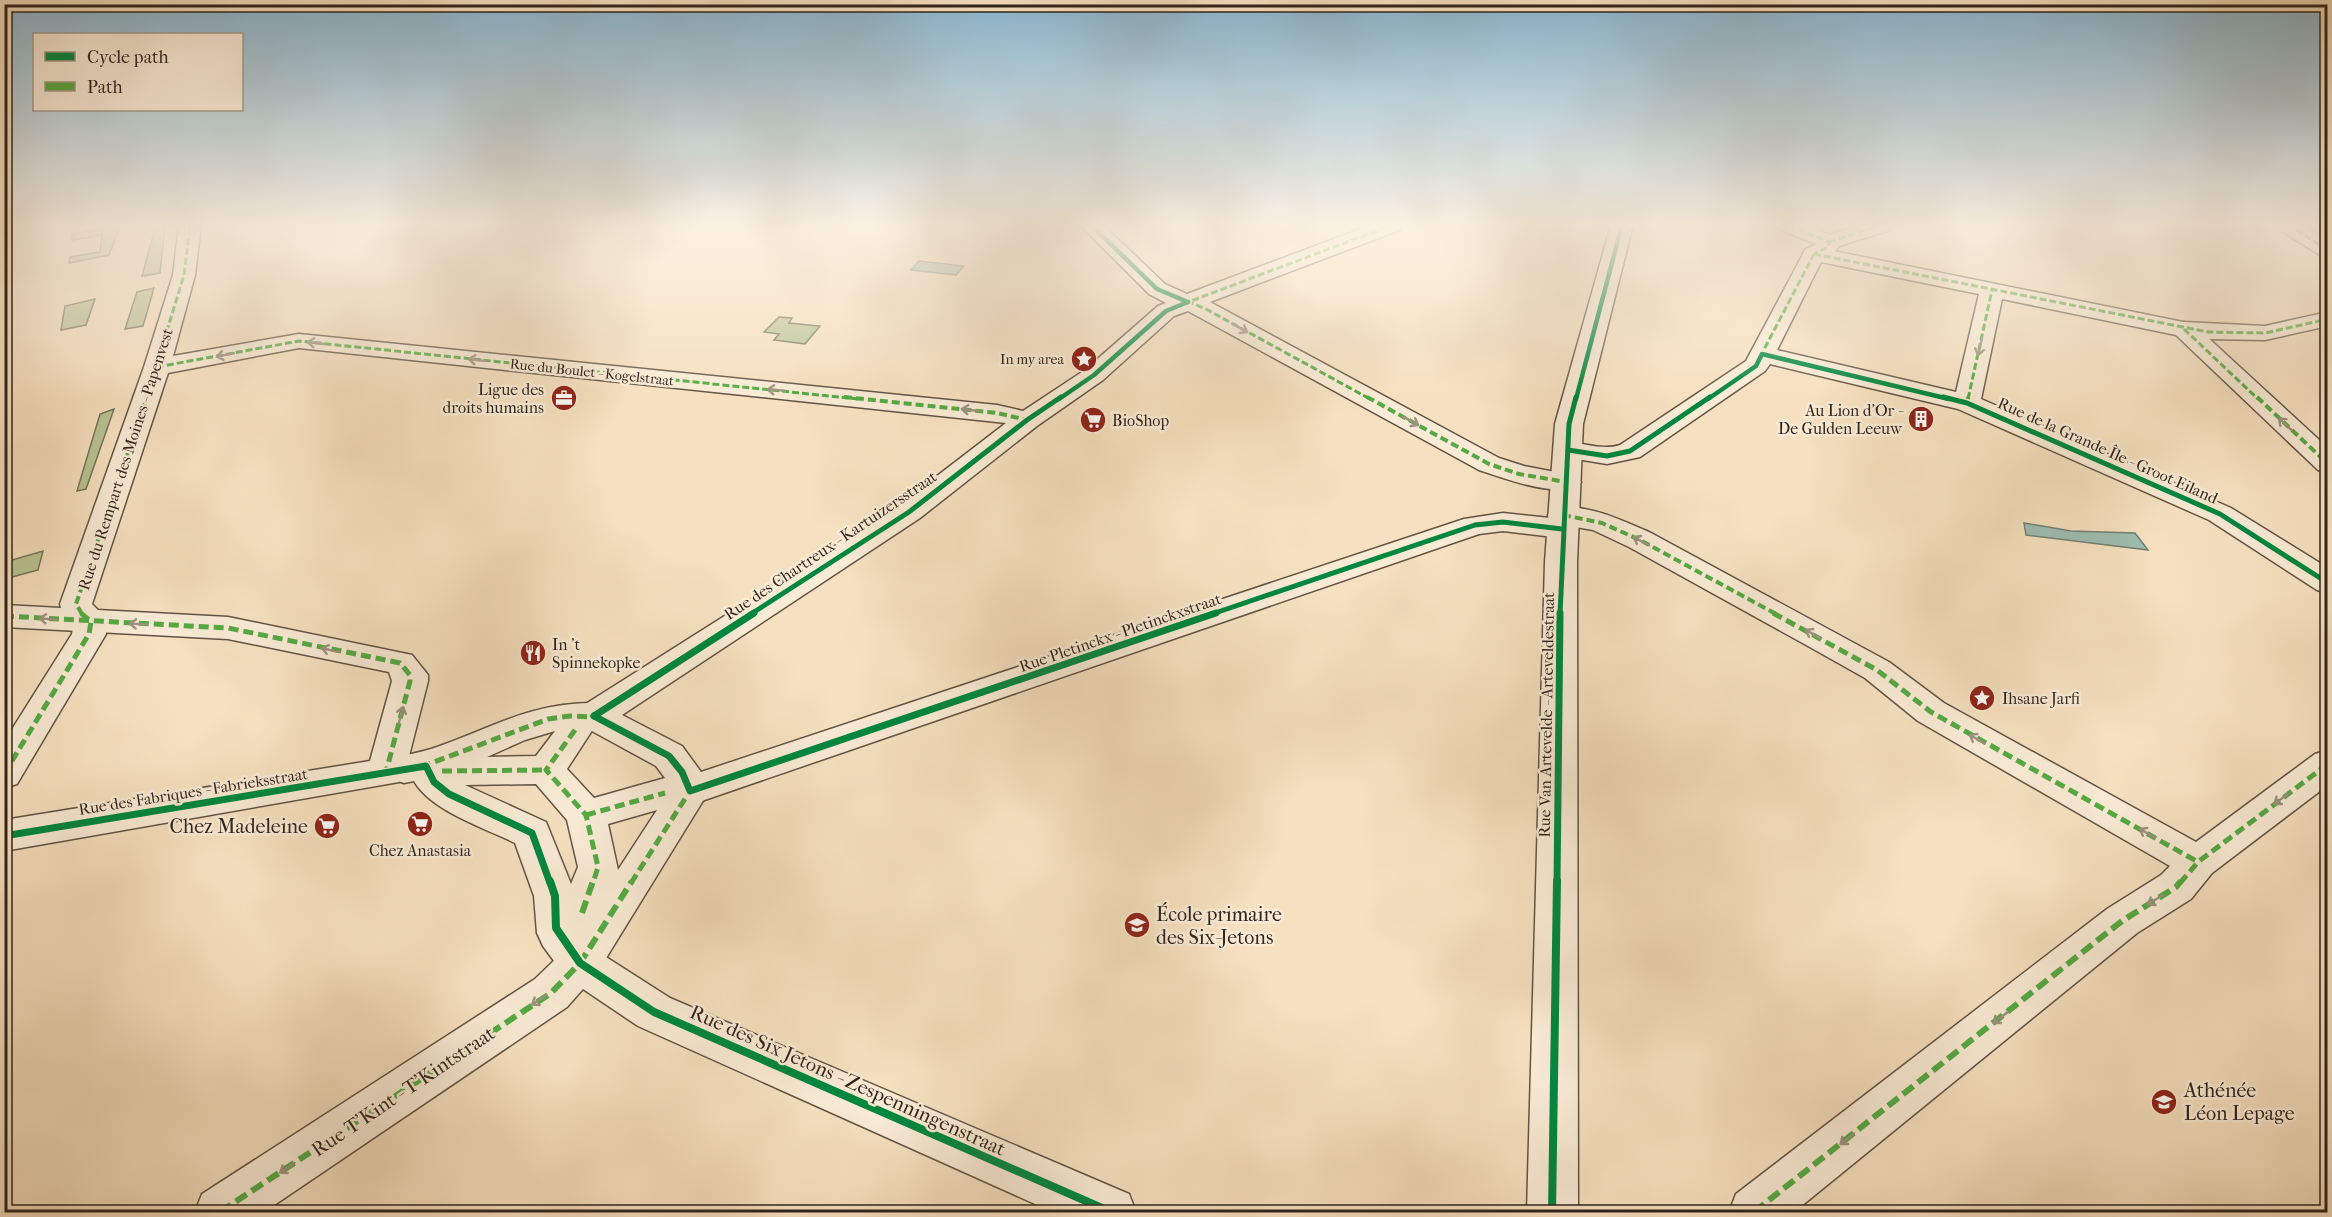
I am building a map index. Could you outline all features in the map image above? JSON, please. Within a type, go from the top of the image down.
[{"type":"street","name":"Rue du Rempart des Moines - Papenvest","points":[[91,622],[78,610],[76,604],[157,367],[182,282]]},
{"type":"street","points":[[1150,282],[1167,295],[1206,309],[1489,464],[1519,474],[1564,509],[1640,540],[1820,638],[1877,670],[1941,717],[2198,862]]},
{"type":"street","name":"Rue des Chartreux - Kartuizersstraat","points":[[584,723],[909,512],[1027,420],[1094,375],[1166,311],[1242,282]]},
{"type":"street","name":"Rue Van Artevelde - Arteveldestraat","points":[[1552,1212],[1564,509],[1569,424],[1607,282]]},
{"type":"street","points":[[1568,450],[1604,457],[1630,451],[1756,366],[1803,282]]},
{"type":"street","points":[[1959,282],[2208,332],[2265,333],[2328,319]]},
{"type":"street","points":[[1967,403],[1992,290]]},
{"type":"street","points":[[2184,329],[2328,464]]},
{"type":"street","name":"Rue du Boulet - Kogelstraat","points":[[157,367],[299,341],[986,411],[1027,420]]},
{"type":"street","name":"Rue de la Grande Île - Groot Eiland","points":[[1762,354],[1967,403],[2220,514],[2328,583]]},
{"type":"street","name":"Rue Pletinckx - Pletinckxstraat","points":[[586,815],[678,792],[1475,525],[1503,522],[1564,509]]},
{"type":"street","points":[[4,616],[228,628],[400,663],[410,675],[410,681],[386,772]]},
{"type":"street","points":[[4,774],[89,634],[91,622]]},
{"type":"street","points":[[434,769],[526,726],[570,716],[669,756],[681,772],[678,792]]},
{"type":"street","points":[[546,770],[584,723]]},
{"type":"street","points":[[1754,1212],[2122,921],[2176,887],[2198,862],[2328,764]]},
{"type":"street","points":[[434,769],[546,770],[586,815],[598,867],[582,913]]},
{"type":"street","points":[[434,769],[434,782],[449,794],[532,833],[555,896],[558,933],[580,963]]},
{"type":"street","name":"Rue des Fabriques - Fabrieksstraat","points":[[4,836],[386,772],[434,769]]},
{"type":"street","name":"Rue T'Kint - T'Kintstraat","points":[[220,1212],[550,993],[580,963],[678,792]]},
{"type":"street","name":"Rue des Six Jetons - Zespenningenstraat","points":[[580,963],[654,1012],[1111,1212]]},
{"type":"green space","points":[[154,288],[143,326],[125,329],[137,292]]},
{"type":"green space","points":[[95,299],[86,325],[61,330],[65,306]]},
{"type":"green space","points":[[779,317],[792,318],[789,323],[820,326],[805,344],[774,340],[779,334],[764,332]]},
{"type":"green space","points":[[114,409],[86,489],[77,491],[100,414]]},
{"type":"green space","points":[[43,551],[38,570],[5,579],[5,562]]},
{"type":"shaded area","points":[[2024,523],[2071,531],[2135,533],[2148,550],[2026,535]]},
{"type":"marked path","points":[[91,622],[78,610],[76,604],[157,367],[182,282]]},
{"type":"marked path","points":[[1183,304],[1242,282]]},
{"type":"marked path","points":[[1760,357],[1799,282]]},
{"type":"marked path","points":[[1954,282],[2208,332],[2265,333],[2328,319]]},
{"type":"marked path","points":[[1967,403],[1992,290]]},
{"type":"marked path","points":[[1187,301],[1206,309],[1489,464],[1519,474],[1566,482]]},
{"type":"marked path","points":[[2184,329],[2328,464]]},
{"type":"marked path","points":[[157,367],[299,341],[997,413],[1027,420]]},
{"type":"marked path","points":[[1563,515],[1602,523],[1640,540],[1820,638],[1877,670],[1931,712],[2198,862]]},
{"type":"marked path","points":[[4,616],[228,628],[400,663],[410,675],[410,681],[386,772]]},
{"type":"marked path","points":[[4,774],[89,634],[91,622]]},
{"type":"marked path","points":[[421,767],[548,719],[570,716],[597,717]]},
{"type":"marked path","points":[[575,730],[546,770],[586,815],[598,867],[582,913]]},
{"type":"marked path","points":[[1754,1212],[2122,921],[2176,887],[2198,862],[2328,764]]},
{"type":"marked path","points":[[442,771],[546,770]]},
{"type":"marked path","points":[[220,1212],[551,993],[580,963],[690,791]]},
{"type":"marked path","points":[[586,815],[665,793]]},
{"type":"cycle path","points":[[1150,282],[1167,295],[1188,302]]},
{"type":"cycle path","points":[[1552,1212],[1561,562],[1569,424],[1607,282]]},
{"type":"cycle path","points":[[594,716],[909,512],[1027,420],[1094,375],[1166,311],[1188,302]]},
{"type":"cycle path","points":[[1568,450],[1607,456],[1630,451],[1756,366],[1762,354],[1967,403],[2220,514],[2328,583]]},
{"type":"cycle path","points":[[594,716],[669,756],[682,772],[690,791],[1475,525],[1503,522],[1562,529]]},
{"type":"cycle path","points":[[4,836],[426,766],[434,782],[449,794],[532,833],[555,896],[556,928],[563,941],[580,963],[654,1012],[1111,1212]]},
{"type":"place","name":"In my area","points":[[1084,359]]},
{"type":"place","name":"Ligue des droits humains","points":[[564,398]]},
{"type":"place","name":"Au Lion d'Or - De Gulden Leeuw","points":[[1921,419]]},
{"type":"place","name":"BioShop","points":[[1093,420]]},
{"type":"place","name":"In 't Spinnekopke","points":[[533,653]]},
{"type":"place","name":"Ihsane Jarfi","points":[[1982,698]]},
{"type":"place","name":"Chez Anastasia","points":[[420,824]]},
{"type":"place","name":"Chez Madeleine","points":[[327,826]]},
{"type":"place","name":"École primaire des Six-Jetons","points":[[1137,925]]},
{"type":"place","name":"Athénée Léon Lepage","points":[[2164,1102]]}]
